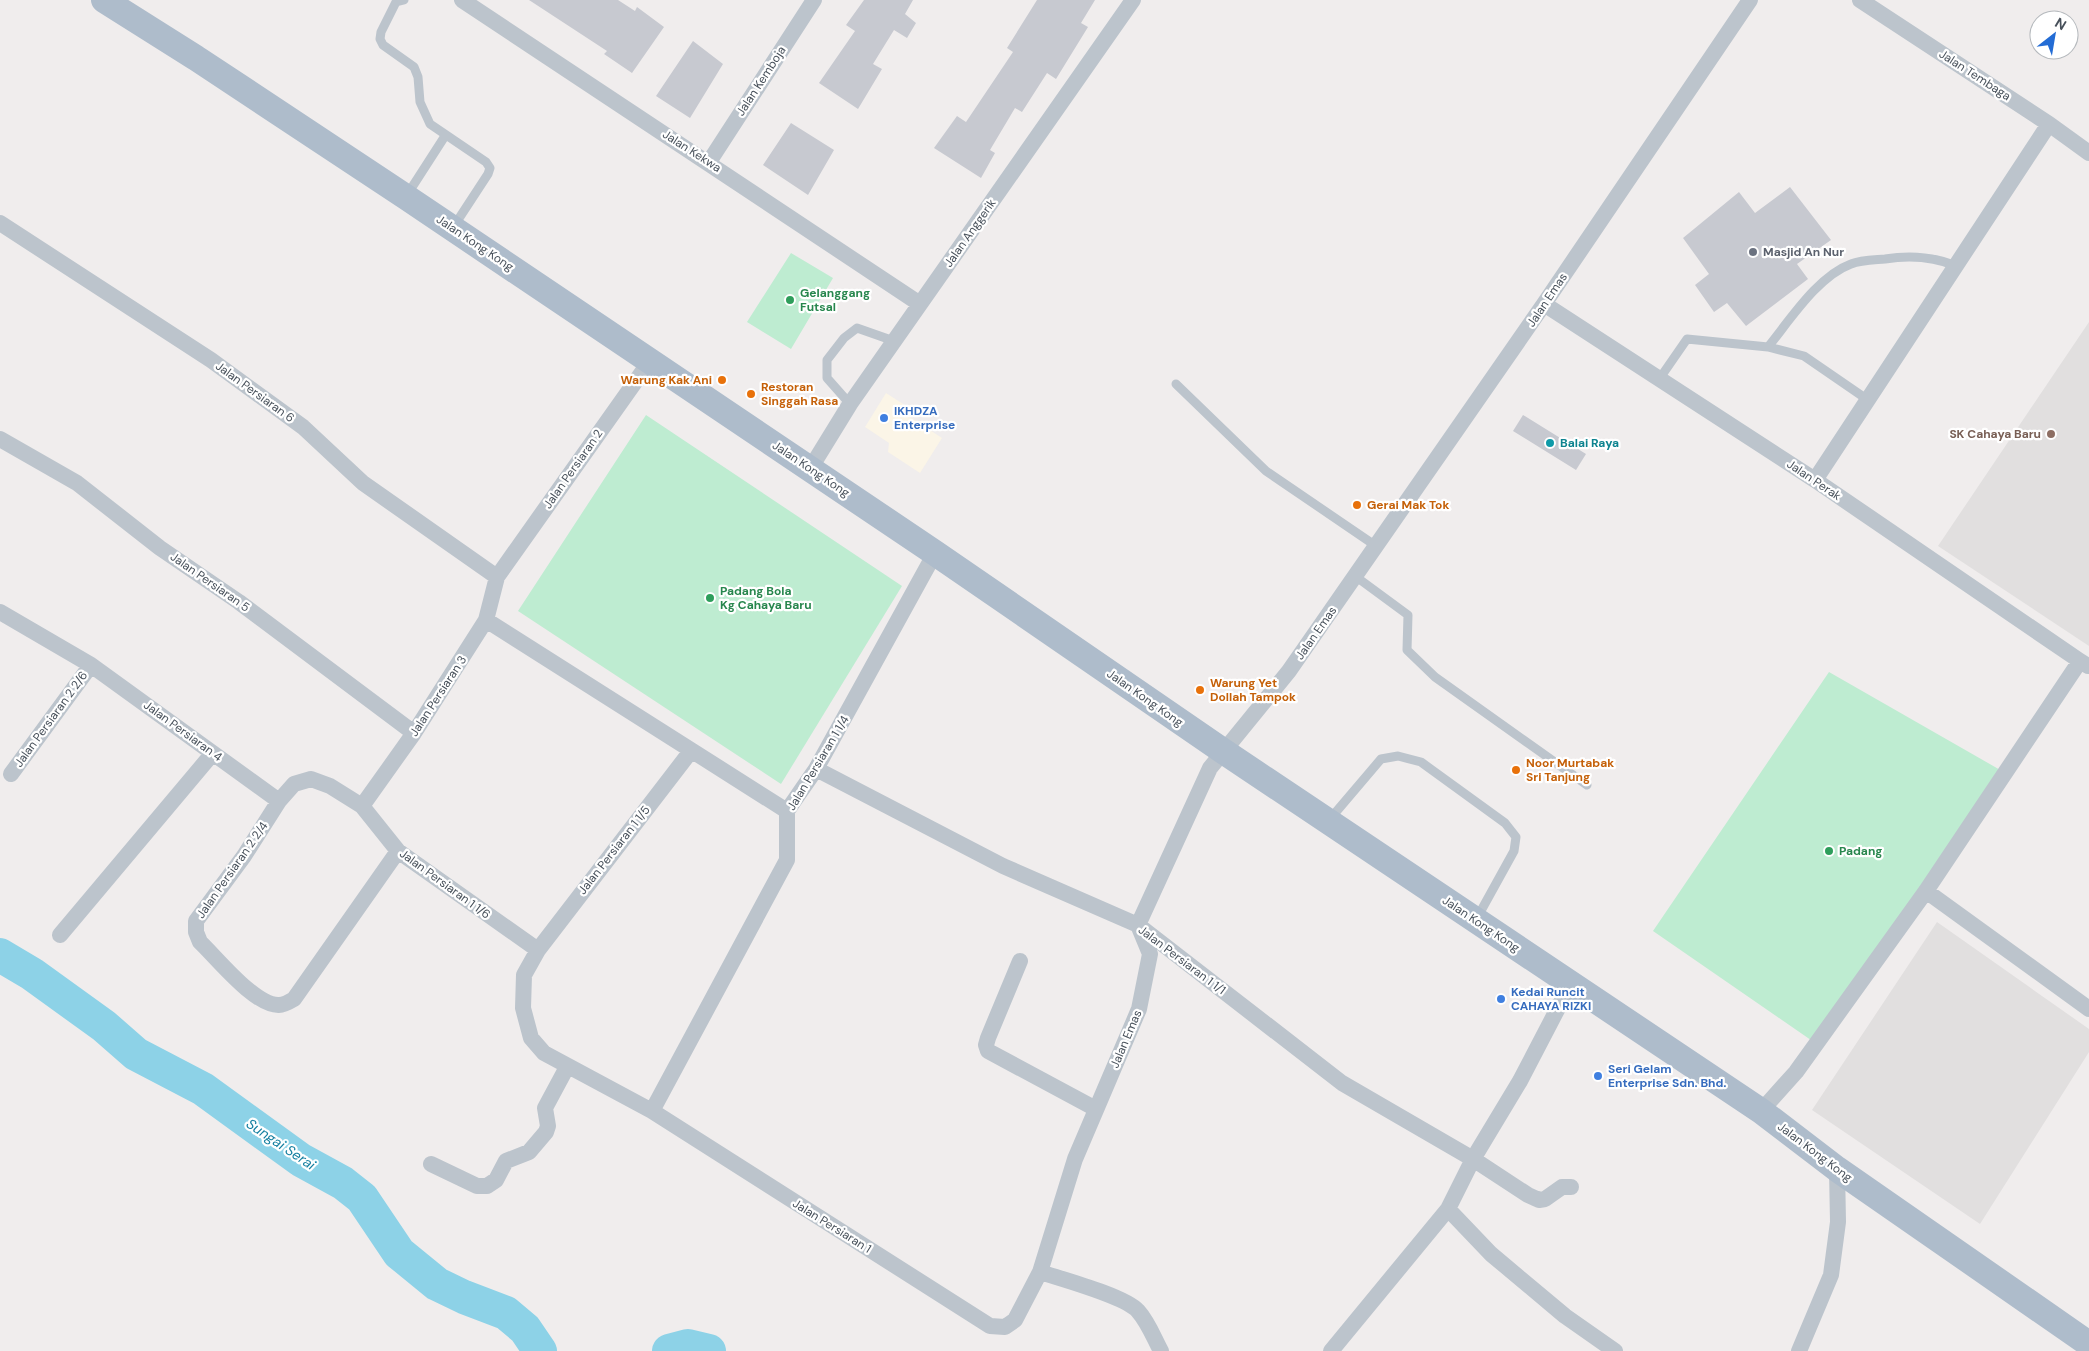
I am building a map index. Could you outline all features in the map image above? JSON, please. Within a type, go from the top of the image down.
[{"type":"main road","name":"Jalan Kong Kong","points":[[104,0],[196,58],[406,197],[935,553],[1223,752],[1760,1111],[1837,1169],[2089,1344]]},
{"type":"main road","name":"Jalan Kong Kong","points":[[124,0],[196,58]]},
{"type":"street","name":"Jalan Kekwa","points":[[462,0],[709,162],[920,304]]},
{"type":"street","name":"Jalan Kemboja","points":[[709,162],[814,0]]},
{"type":"street","name":"Jalan Anggerik","points":[[810,469],[850,404],[1133,0]]},
{"type":"street","name":"Jalan Emas","points":[[1015,1320],[1040,1272],[1075,1159],[1139,1009],[1150,954],[1138,925],[1210,768],[1289,670],[1544,304],[1750,0]]},
{"type":"street","name":"Jalan Tembaga","points":[[1860,0],[2049,124],[2089,153]]},
{"type":"street","points":[[1815,480],[2049,124]]},
{"type":"street","name":"Jalan Persiaran 6","points":[[0,223],[218,366],[303,427],[363,483],[497,578]]},
{"type":"street","name":"Jalan Perak","points":[[1544,304],[1815,480],[2085,664]]},
{"type":"street","name":"Jalan Persiaran 2","points":[[497,578],[650,361]]},
{"type":"street","name":"Jalan Persiaran 5","points":[[0,439],[77,483],[160,548],[239,602],[414,734]]},
{"type":"street","name":"Jalan Persiaran 1 1/4","points":[[652,1111],[787,860],[787,811],[816,769],[935,553]]},
{"type":"street","name":"Jalan Persiaran 3","points":[[362,806],[414,734],[486,620],[497,578]]},
{"type":"street","name":"Jalan Persiaran 4","points":[[0,612],[91,665],[279,801]]},
{"type":"street","points":[[486,620],[787,811]]},
{"type":"street","points":[[1760,1111],[1796,1072],[2085,664]]},
{"type":"street","name":"Jalan Persiaran 2 2/6","points":[[11,774],[91,665]]},
{"type":"street","name":"Jalan Persiaran 1 1/5","points":[[567,1066],[544,1054],[531,1038],[523,1008],[524,975],[538,950],[691,751]]},
{"type":"street","points":[[60,935],[213,753]]},
{"type":"street","name":"Jalan Persiaran 1 1/1","points":[[816,769],[1003,866],[1138,925],[1342,1083],[1473,1159],[1528,1195],[1539,1200],[1545,1199],[1562,1187],[1571,1187]]},
{"type":"street","points":[[279,801],[294,784],[311,779],[330,786],[362,806]]},
{"type":"street","name":"Jalan Persiaran 2 2/4","points":[[279,801],[244,856],[196,921],[196,932],[200,942],[254,995],[273,1004],[281,1005],[294,999],[398,851]]},
{"type":"street","name":"Jalan Persiaran 1 1/6","points":[[362,806],[398,851],[538,950]]},
{"type":"street","points":[[1926,891],[2089,1009]]},
{"type":"street","points":[[1020,961],[988,1038],[986,1045],[988,1051],[1096,1109]]},
{"type":"street","points":[[1331,1351],[1448,1209],[1473,1159],[1520,1081],[1570,985]]},
{"type":"street","points":[[431,1164],[477,1186],[487,1186],[496,1180],[506,1162],[529,1152],[546,1132],[548,1126],[545,1108],[567,1066]]},
{"type":"street","name":"Jalan Persiaran 1","points":[[567,1066],[652,1111],[990,1326],[1005,1327],[1015,1320]]},
{"type":"street","points":[[1799,1351],[1831,1275],[1838,1222],[1837,1169]]},
{"type":"street","points":[[1448,1209],[1491,1254],[1565,1316],[1615,1351]]},
{"type":"street","points":[[1040,1272],[1106,1294],[1131,1305],[1143,1318],[1161,1351]]},
{"type":"lane","points":[[404,0],[396,2],[381,32],[380,39],[383,45],[414,67],[418,77],[423,113],[430,124],[445,136],[486,162],[490,168],[488,174],[452,228]]},
{"type":"lane","points":[[406,197],[445,136]]},
{"type":"lane","points":[[1768,347],[1818,286],[1840,269],[1852,263],[1905,256],[1940,260],[1956,266]]},
{"type":"lane","points":[[850,404],[827,378],[827,360],[844,338],[857,328],[894,341]]},
{"type":"lane","points":[[1660,378],[1687,339],[1768,347],[1804,356],[1868,400]]},
{"type":"lane","points":[[1176,384],[1266,471],[1376,546]]},
{"type":"lane","points":[[1355,576],[1408,615],[1407,650],[1435,677],[1587,785]]},
{"type":"lane","points":[[1328,821],[1381,759],[1398,756],[1420,762],[1506,823],[1516,837],[1514,851],[1476,920]]},
{"type":"shaded area","name":"SK Cahaya Baru","points":[[2089,322],[2089,646],[1938,546]]},
{"type":"shaded area","points":[[886,393],[914,411],[910,417],[942,438],[920,473],[888,452],[889,443],[865,427]]},
{"type":"shaded area","points":[[1937,922],[2089,1029],[2089,1052],[1980,1224],[1812,1110]]},
{"type":"green space","name":"Gelanggang Futsal","points":[[791,253],[833,278],[791,349],[747,322]]},
{"type":"green space","name":"Padang Bola Kg Cahaya Baru","points":[[646,415],[902,586],[781,784],[518,611]]},
{"type":"green space","name":"Padang","points":[[1829,672],[2002,771],[1821,1047],[1653,931]]},
{"type":"building","points":[[529,0],[618,0],[635,11],[637,7],[664,27],[632,73],[604,54],[607,51]]},
{"type":"building","points":[[864,0],[913,0],[905,14],[916,23],[907,38],[894,30],[873,64],[882,69],[858,109],[819,83],[855,31],[846,25]]},
{"type":"building","points":[[1037,0],[1095,0],[1081,23],[1088,27],[1056,79],[1047,73],[1022,112],[1015,108],[990,150],[995,153],[981,178],[934,148],[957,116],[966,122],[1013,52],[1007,48]]},
{"type":"building","points":[[693,41],[723,64],[690,118],[656,96]]},
{"type":"building","points":[[791,123],[834,150],[808,195],[763,165]]},
{"type":"building","name":"Masjid An Nur","points":[[1790,187],[1831,240],[1797,264],[1808,279],[1746,326],[1727,303],[1714,312],[1695,285],[1709,274],[1683,238],[1739,192],[1755,213]]},
{"type":"building","name":"Balai Raya","points":[[1523,415],[1586,454],[1576,470],[1513,431]]},
{"type":"waterway","name":"Sungai Serai","points":[[0,955],[32,974],[104,1026],[136,1054],[203,1089],[301,1160],[343,1183],[362,1198],[399,1253],[437,1284],[464,1297],[506,1313],[525,1329],[540,1351]]},
{"type":"waterway","name":"Sungai Serai","points":[[669,1351],[688,1346],[709,1351]]},
{"type":"place","name":"Masjid An Nur","points":[[1753,252]]},
{"type":"place","name":"Gelanggang Futsal","points":[[790,300]]},
{"type":"place","name":"Warung Kak Ani","points":[[722,380]]},
{"type":"place","name":"Restoran Singgah Rasa","points":[[751,394]]},
{"type":"place","name":"IKHDZA Enterprise","points":[[884,418]]},
{"type":"place","name":"SK Cahaya Baru","points":[[2051,434]]},
{"type":"place","name":"Balai Raya","points":[[1550,443]]},
{"type":"place","name":"Gerai Mak Tok","points":[[1357,505]]},
{"type":"place","name":"Padang Bola Kg Cahaya Baru","points":[[710,598]]},
{"type":"place","name":"Warung Yet Dollah Tampok","points":[[1200,690]]},
{"type":"place","name":"Noor Murtabak Sri Tanjung","points":[[1516,770]]},
{"type":"place","name":"Padang","points":[[1829,851]]},
{"type":"place","name":"Kedai Runcit CAHAYA RIZKI","points":[[1501,999]]},
{"type":"place","name":"Seri Gelam Enterprise Sdn. Bhd.","points":[[1598,1076]]}]
